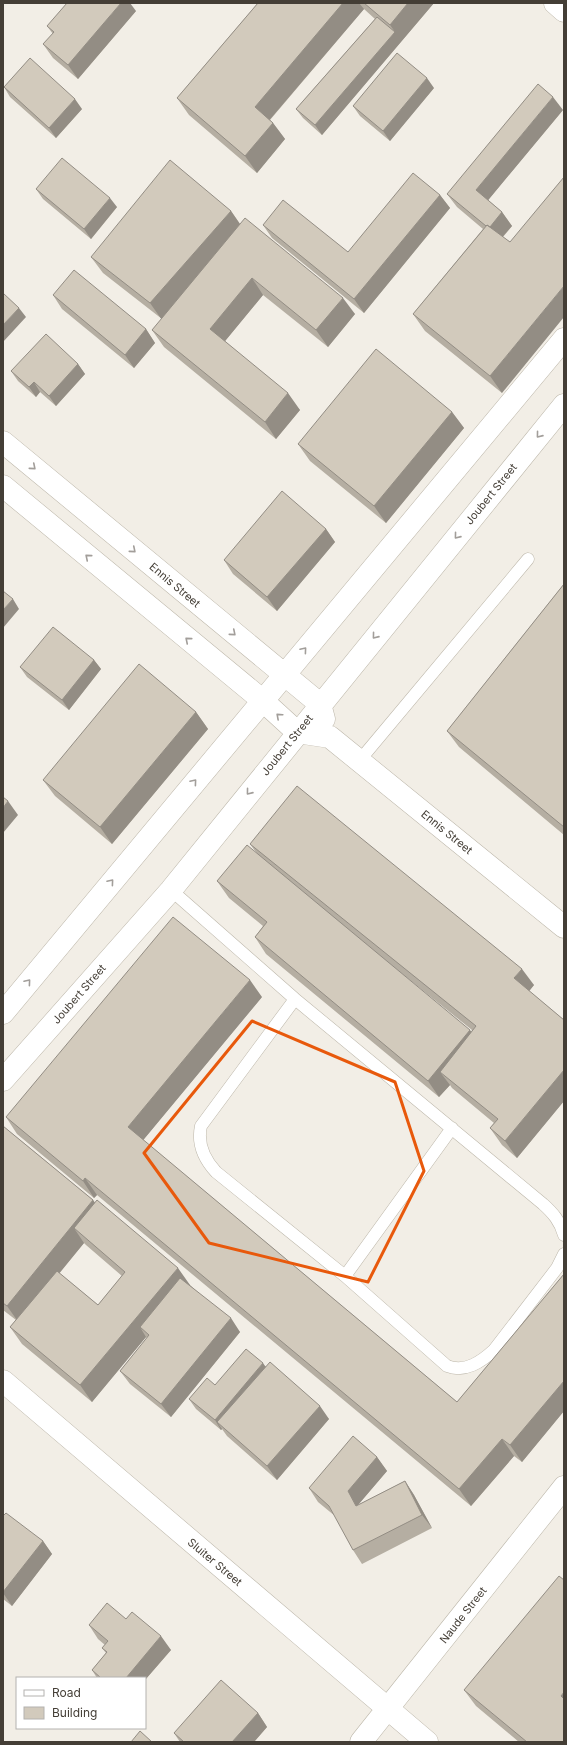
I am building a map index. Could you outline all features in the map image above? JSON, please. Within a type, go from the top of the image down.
[{"type":"street","points":[[555,3],[564,10]]},
{"type":"street","points":[[3,1012],[564,338]]},
{"type":"street","name":"Joubert Street","points":[[3,1080],[170,890],[564,404]]},
{"type":"street","name":"Ennis Street","points":[[3,442],[283,675],[320,704]]},
{"type":"street","points":[[3,486],[262,700],[297,732]]},
{"type":"street","points":[[320,704],[330,737]]},
{"type":"street","name":"Ennis Street","points":[[297,732],[330,737],[564,927]]},
{"type":"street","name":"Sluiter Street","points":[[3,1381],[427,1742]]},
{"type":"street","name":"Naude Street","points":[[361,1742],[564,1487]]},
{"type":"lane","points":[[360,760],[528,559]]},
{"type":"lane","points":[[170,890],[295,999],[554,1213],[561,1225],[564,1235]]},
{"type":"lane","points":[[295,999],[201,1126],[200,1146],[209,1164],[216,1172],[345,1276],[446,1366],[453,1368],[471,1367],[482,1361],[504,1339],[557,1268],[564,1254]]},
{"type":"lane","points":[[345,1276],[452,1128]]},
{"type":"highlighted area","points":[[252,1021],[395,1082],[424,1171],[368,1282],[209,1243],[144,1153]]},
{"type":"building","points":[[67,3],[121,3],[68,65],[43,44],[54,32],[47,26]]},
{"type":"building","points":[[258,3],[343,3],[255,107],[273,123],[245,156],[177,98]]},
{"type":"building","points":[[364,3],[408,3],[390,25]]},
{"type":"building","points":[[377,17],[395,32],[315,125],[296,109]]},
{"type":"building","points":[[397,53],[427,78],[383,131],[353,106]]},
{"type":"building","points":[[30,58],[75,99],[49,128],[4,87]]},
{"type":"building","points":[[538,84],[553,97],[476,190],[502,212],[490,227],[487,225],[486,226],[447,194]]},
{"type":"building","points":[[62,158],[110,198],[84,229],[36,189]]},
{"type":"building","points":[[170,160],[231,211],[150,303],[91,257]]},
{"type":"building","points":[[413,173],[440,195],[354,299],[263,225],[283,200],[348,252]]},
{"type":"building","points":[[564,177],[564,286],[490,376],[413,314],[487,225],[510,242]]},
{"type":"building","points":[[245,218],[343,298],[316,330],[252,278],[210,329],[288,393],[265,422],[152,330]]},
{"type":"building","points":[[74,270],[146,329],[125,355],[53,295]]},
{"type":"building","points":[[3,293],[19,308],[3,325]]},
{"type":"building","points":[[46,334],[78,364],[49,396],[34,382],[29,387],[11,371]]},
{"type":"building","points":[[376,349],[452,412],[374,506],[298,444]]},
{"type":"building","points":[[282,491],[326,529],[267,597],[224,560]]},
{"type":"building","points":[[564,584],[564,827],[447,731]]},
{"type":"building","points":[[3,591],[13,599],[3,610]]},
{"type":"building","points":[[53,627],[94,660],[62,700],[20,667]]},
{"type":"building","points":[[139,664],[196,712],[100,827],[43,780]]},
{"type":"building","points":[[297,786],[522,969],[514,978],[564,1020],[564,1070],[505,1141],[490,1128],[498,1119],[440,1072],[476,1026],[250,844]]},
{"type":"building","points":[[3,797],[8,801],[3,808]]},
{"type":"building","points":[[247,845],[470,1030],[428,1081],[255,937],[267,922],[217,881]]},
{"type":"building","points":[[173,917],[250,980],[128,1127],[457,1402],[564,1274],[564,1381],[510,1445],[502,1439],[459,1489],[85,1178],[83,1181],[6,1117]]},
{"type":"building","points":[[3,1126],[93,1200],[7,1306],[3,1303]]},
{"type":"building","points":[[97,1200],[178,1268],[80,1385],[10,1327],[57,1271],[98,1305],[125,1272],[74,1228]]},
{"type":"building","points":[[180,1278],[231,1318],[161,1404],[120,1371],[149,1335],[140,1327]]},
{"type":"building","points":[[246,1349],[263,1363],[215,1420],[189,1399],[207,1378],[215,1385]]},
{"type":"building","points":[[270,1362],[320,1406],[267,1466],[217,1422]]},
{"type":"building","points":[[353,1436],[377,1457],[348,1491],[356,1506],[405,1481],[422,1515],[353,1550],[329,1506],[309,1488]]},
{"type":"building","points":[[6,1513],[43,1541],[3,1592],[3,1516]]},
{"type":"building","points":[[559,1576],[564,1580],[564,1692],[561,1696],[564,1699],[564,1742],[527,1742],[464,1690]]},
{"type":"building","points":[[107,1603],[126,1619],[132,1612],[161,1636],[127,1677],[100,1677],[92,1670],[107,1652],[102,1648],[108,1641],[89,1625]]},
{"type":"building","points":[[221,1680],[258,1713],[232,1742],[184,1742],[174,1733]]},
{"type":"building","points":[[140,1731],[152,1742],[131,1742]]}]
